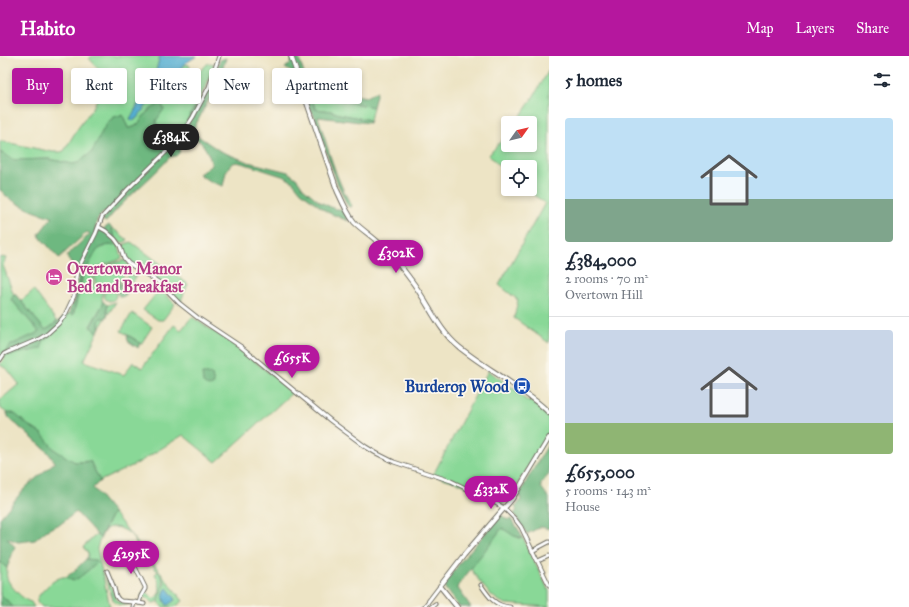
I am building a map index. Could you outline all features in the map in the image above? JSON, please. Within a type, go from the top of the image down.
[{"type":"main road","points":[[291,56],[337,190],[351,217],[358,226],[382,245],[418,290],[441,327],[454,343],[522,390],[549,413]]},
{"type":"main road","points":[[457,607],[440,586],[504,508],[522,483],[549,438]]},
{"type":"street","points":[[0,360],[4,354],[47,334],[65,315],[74,296],[77,271],[99,227],[101,219],[167,151],[185,129],[209,87],[219,56]]},
{"type":"street","points":[[99,227],[115,239],[128,263],[160,283],[175,299],[198,318],[240,346],[331,421],[376,454],[394,462],[451,481],[504,508],[518,523],[549,585]]},
{"type":"street","points":[[532,550],[549,542]]},
{"type":"street","points":[[116,547],[121,548],[127,544]]},
{"type":"street","points":[[107,571],[116,596],[121,602],[142,603],[141,596],[145,587],[135,567],[128,560],[121,548]]},
{"type":"street","points":[[538,561],[549,556]]},
{"type":"street","points":[[481,585],[488,596],[498,604],[501,606],[510,607]]},
{"type":"street","points":[[424,607],[440,586]]},
{"type":"street","points":[[133,607],[134,602]]},
{"type":"street","points":[[426,603],[430,607],[435,604]]},
{"type":"green space","points":[[92,56],[160,56],[157,68],[135,68],[135,104],[138,104],[130,119],[135,120],[147,104],[196,104],[181,131],[172,141],[158,127],[156,121],[148,111],[140,122],[131,128],[128,128],[124,118],[104,128],[92,152],[78,163],[72,164],[49,159],[14,160],[0,152],[0,141],[53,152],[64,151],[95,104],[127,104],[127,68],[97,68],[89,58]]},
{"type":"green space","points":[[292,56],[298,56],[302,68],[285,68],[291,63]]},
{"type":"green space","points":[[226,58],[223,68],[217,68],[220,60]]},
{"type":"green space","points":[[208,63],[212,63],[214,64],[213,68],[209,68],[209,78],[201,95],[201,69]]},
{"type":"green space","points":[[184,64],[189,65],[190,68],[181,68]]},
{"type":"green space","points":[[549,70],[549,343],[514,318],[518,300],[499,285],[545,203],[535,196],[537,196],[537,160],[501,160],[501,168],[489,155],[501,141],[501,152],[537,152],[537,116],[521,116]]},
{"type":"green space","points":[[209,91],[209,99],[192,132],[220,151],[248,162],[288,172],[297,179],[303,188],[320,202],[335,209],[342,209],[347,215],[348,221],[327,212],[301,192],[293,182],[285,177],[237,162],[230,165],[226,172],[223,186],[209,181],[199,174],[212,165],[209,155],[201,143],[189,134],[180,146],[179,153],[176,156],[170,157],[113,213],[106,222],[102,220],[107,214],[104,212],[97,220],[95,231],[102,230],[109,225],[116,243],[98,250],[83,272],[73,315],[69,313],[76,293],[77,280],[80,270],[70,262],[67,255],[90,234],[87,232],[59,258],[39,234],[52,217],[20,204],[0,190],[0,152],[14,160],[49,159],[72,164],[78,163],[92,152],[104,128],[114,117],[122,115],[128,128],[132,128],[139,123],[147,112],[159,104],[162,104],[164,109],[156,121],[158,127],[172,140],[181,131],[192,112],[198,104],[201,104],[201,101]]},
{"type":"green space","points":[[377,91],[373,107],[358,104],[362,104],[362,96],[366,97]]},
{"type":"green space","points":[[305,104],[314,104],[315,109],[370,120],[369,123],[318,117],[336,174],[352,206],[350,208],[347,205],[336,180],[313,113]]},
{"type":"green space","points":[[314,104],[359,104],[373,107],[370,120],[315,109]]},
{"type":"green space","points":[[111,227],[128,240],[121,242],[116,239]]},
{"type":"green space","points":[[115,240],[119,246],[122,258],[98,267],[93,276],[93,284],[103,292],[103,304],[90,326],[98,332],[84,361],[124,375],[133,362],[142,368],[174,325],[181,330],[192,317],[233,344],[293,392],[216,462],[183,435],[138,463],[100,481],[90,461],[75,462],[46,450],[9,418],[7,413],[0,408],[0,400],[19,384],[8,370],[0,365],[6,355],[44,340],[54,332],[69,313],[73,315],[83,272],[97,250],[107,245],[114,245]]},
{"type":"green space","points":[[131,242],[188,284],[181,303],[166,287],[132,265],[127,260],[123,247],[125,244]]},
{"type":"green space","points":[[0,257],[6,258],[3,265],[14,296],[11,299],[40,332],[11,345],[0,358]]},
{"type":"green space","points":[[124,260],[131,266],[114,288],[104,290],[97,286],[95,276],[100,269]]},
{"type":"green space","points":[[129,273],[136,277],[127,290],[120,286]]},
{"type":"green space","points":[[120,280],[120,288],[126,293],[126,296],[120,297],[114,288]]},
{"type":"green space","points":[[110,289],[114,291],[116,295],[114,299],[110,301],[106,299],[104,295],[106,291]]},
{"type":"green space","points":[[160,289],[175,304],[163,320],[158,320],[143,310]]},
{"type":"green space","points":[[34,290],[57,322],[45,330],[21,301]]},
{"type":"green space","points":[[15,294],[45,330],[69,313],[54,332],[44,340],[41,349],[11,355],[2,355],[11,345],[39,332],[11,299]]},
{"type":"green space","points":[[102,300],[107,305],[107,316],[105,318],[101,318],[98,332],[90,327],[103,304]]},
{"type":"green space","points":[[116,302],[99,329],[99,320],[107,316],[107,305]]},
{"type":"green space","points":[[132,313],[152,327],[141,344],[121,331]]},
{"type":"green space","points":[[127,335],[140,343],[138,348],[128,341]]},
{"type":"green space","points":[[488,371],[516,390],[522,397],[539,406],[547,414],[549,419],[549,431],[544,442],[512,493],[503,504],[459,483],[433,475]]},
{"type":"green space","points":[[202,374],[212,375],[214,384],[210,386],[204,384]]},
{"type":"green space","points":[[7,413],[15,414],[42,434],[55,450],[75,462],[90,461],[100,481],[93,488],[113,512],[100,538],[76,512],[58,526],[57,525],[47,530],[35,540],[18,542],[7,538],[15,547],[7,568],[0,562],[0,518],[25,488],[55,462],[46,450],[9,418]]},
{"type":"green space","points":[[549,443],[549,474],[541,484],[541,487],[549,498],[549,529],[540,527],[527,534],[514,514],[517,510],[515,508],[521,500],[519,495]]},
{"type":"green space","points":[[113,512],[129,533],[115,527],[111,527],[106,529],[98,544],[97,549],[110,607],[42,607],[37,602],[39,596],[58,578],[67,578],[89,559],[86,559],[88,553],[83,547],[96,535],[100,538]]},
{"type":"green space","points":[[501,515],[508,520],[510,518],[523,538],[514,536],[502,528],[457,587],[471,607],[459,607],[444,585],[462,560]]},
{"type":"green space","points":[[502,528],[519,538],[523,538],[549,591],[549,607],[506,604],[500,602],[490,594],[470,568]]},
{"type":"green space","points":[[133,537],[183,601],[175,607],[162,607],[160,604],[159,598],[165,583],[164,580],[138,549]]},
{"type":"green space","points":[[86,559],[96,560],[97,563],[73,581],[66,577],[74,571]]},
{"type":"green space","points":[[0,562],[7,568],[7,577],[11,585],[21,596],[31,602],[34,607],[13,607],[0,593]]},
{"type":"green space","points":[[158,571],[163,580],[163,584],[158,602],[152,603],[147,598],[141,597],[145,592],[147,592],[154,599],[159,593],[160,587],[155,574]]},
{"type":"green space","points":[[106,579],[108,579],[117,600],[130,604],[121,605],[113,600]]},
{"type":"green space","points":[[0,593],[13,607],[1,607]]},
{"type":"water","points":[[160,56],[197,56],[184,64],[181,68],[157,68]]},
{"type":"water","points":[[138,104],[148,104],[133,121],[130,119]]},
{"type":"water","points":[[167,588],[175,598],[175,600],[168,605],[164,599],[164,592]]},
{"type":"place","name":"Overtown Manor Bed and Breakfast","points":[[54,277]]},
{"type":"place","name":"Burderop Wood","points":[[522,386]]}]
